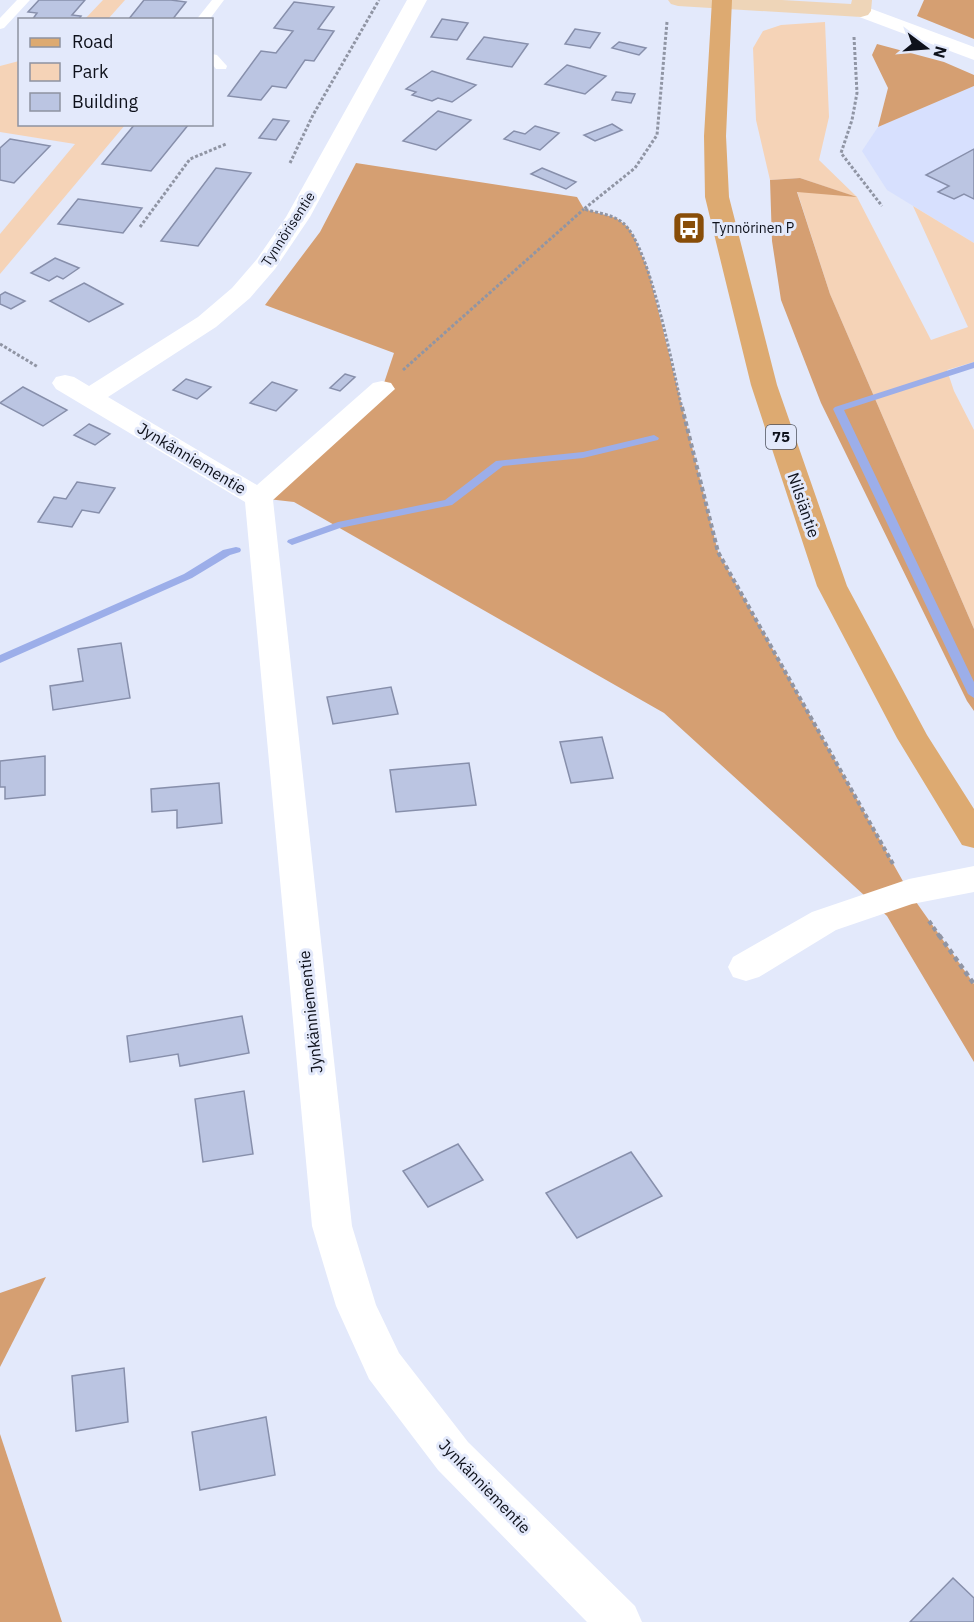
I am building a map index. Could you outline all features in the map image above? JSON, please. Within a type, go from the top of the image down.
[{"type":"main road","name":"Nilsiäntie","points":[[722,1],[715,136],[717,196],[764,385],[832,586],[913,738],[974,836]]},
{"type":"street","name":"Tynnörisentie","points":[[90,397],[207,322],[241,293],[266,264],[298,217],[417,0]]},
{"type":"street","points":[[673,6],[722,1],[861,5],[974,54]]},
{"type":"street","name":"Jynkänniementie","points":[[65,383],[259,498],[332,1226],[356,1306],[384,1366],[453,1456],[619,1622]]},
{"type":"street","points":[[259,498],[382,389]]},
{"type":"street","points":[[746,967],[824,921],[909,892],[974,879]]},
{"type":"lane","points":[[0,25],[24,0]]},
{"type":"lane","points":[[204,18],[218,0]]},
{"type":"path","points":[[289,163],[313,115],[380,0]]},
{"type":"path","points":[[861,5],[852,46],[858,83],[853,125],[841,153],[882,206]]},
{"type":"path","points":[[382,389],[584,209],[637,169],[657,135],[673,6]]},
{"type":"path","points":[[140,227],[190,159],[226,144]]},
{"type":"path","points":[[584,209],[616,218],[628,227],[649,273],[718,552],[909,892],[974,984]]},
{"type":"path","points":[[0,344],[65,383]]},
{"type":"shaded area","points":[[924,0],[974,0],[974,39],[917,16]]},
{"type":"shaded area","points":[[877,44],[944,62],[974,75],[974,86],[878,127],[888,88],[872,55]]},
{"type":"shaded area","points":[[974,86],[974,243],[887,190],[862,151],[878,127]]},
{"type":"shaded area","points":[[356,163],[577,197],[584,209],[616,218],[628,227],[649,273],[718,552],[909,892],[974,984],[974,1062],[887,916],[664,713],[294,502],[259,498],[382,389],[394,353],[265,305],[320,232]]},
{"type":"shaded area","points":[[800,178],[857,197],[797,192],[830,294],[974,629],[974,711],[967,701],[821,403],[781,300],[772,241],[770,180]]},
{"type":"shaded area","points":[[46,1277],[0,1367],[0,1293]]},
{"type":"shaded area","points":[[0,1434],[62,1622],[0,1622]]},
{"type":"green space","points":[[103,0],[125,0],[109,18],[86,18]]},
{"type":"green space","points":[[825,22],[829,117],[819,160],[857,197],[931,340],[968,327],[913,206],[974,243],[974,362],[947,370],[954,391],[974,430],[974,629],[830,294],[797,191],[853,196],[800,178],[770,180],[756,120],[753,48],[763,31],[781,25]]},
{"type":"green space","points":[[18,61],[18,126],[124,126],[0,274],[0,234],[75,144],[0,132],[0,66]]},
{"type":"building","points":[[39,0],[85,0],[72,15],[81,16],[80,18],[33,18],[37,13],[28,12]]},
{"type":"building","points":[[144,0],[186,2],[174,18],[130,18]]},
{"type":"building","points":[[294,2],[334,7],[318,29],[334,31],[314,61],[305,60],[286,88],[272,86],[261,100],[228,96],[261,51],[276,53],[293,31],[274,28]]},
{"type":"building","points":[[442,19],[468,23],[457,40],[431,37]]},
{"type":"building","points":[[575,29],[600,33],[590,48],[565,44]]},
{"type":"building","points":[[484,37],[528,44],[512,67],[467,59]]},
{"type":"building","points":[[619,42],[646,48],[639,55],[612,48]]},
{"type":"building","points":[[567,65],[606,76],[585,94],[545,84]]},
{"type":"building","points":[[432,71],[476,85],[452,102],[438,98],[432,101],[412,95],[416,92],[406,89]]},
{"type":"building","points":[[616,92],[635,94],[631,103],[612,100]]},
{"type":"building","points":[[438,111],[471,120],[436,150],[403,141]]},
{"type":"building","points":[[273,119],[289,121],[276,140],[259,138]]},
{"type":"building","points":[[612,124],[622,130],[595,141],[584,135]]},
{"type":"building","points":[[133,126],[187,126],[151,171],[102,164]]},
{"type":"building","points":[[535,126],[559,133],[540,150],[504,139],[514,131],[525,134]]},
{"type":"building","points":[[10,139],[50,146],[14,183],[0,180],[0,148]]},
{"type":"building","points":[[974,149],[974,199],[964,194],[954,199],[938,192],[949,186],[926,175]]},
{"type":"building","points":[[216,168],[251,173],[198,246],[161,241]]},
{"type":"building","points":[[542,168],[576,182],[566,189],[531,174]]},
{"type":"building","points":[[78,199],[142,208],[123,233],[58,224]]},
{"type":"building","points":[[55,258],[79,268],[63,279],[57,276],[49,281],[31,273]]},
{"type":"building","points":[[84,283],[123,304],[89,322],[50,301]]},
{"type":"building","points":[[5,292],[25,301],[11,309],[0,304],[0,295]]},
{"type":"building","points":[[345,374],[355,377],[340,391],[330,388]]},
{"type":"building","points":[[186,379],[211,387],[197,399],[173,390]]},
{"type":"building","points":[[272,382],[297,390],[276,411],[250,403]]},
{"type":"building","points":[[23,387],[67,410],[43,426],[0,403]]},
{"type":"building","points":[[89,424],[110,434],[95,445],[74,435]]},
{"type":"building","points":[[77,482],[115,488],[99,513],[82,510],[72,527],[38,522],[54,497],[66,499]]},
{"type":"building","points":[[121,643],[130,698],[53,710],[50,686],[83,681],[78,649]]},
{"type":"building","points":[[391,687],[398,714],[333,724],[327,697]]},
{"type":"building","points":[[602,737],[613,778],[571,783],[560,742]]},
{"type":"building","points":[[45,756],[45,795],[5,799],[5,787],[0,787],[0,761]]},
{"type":"building","points":[[469,763],[476,805],[396,812],[390,770]]},
{"type":"building","points":[[219,783],[222,823],[177,828],[177,810],[152,812],[151,789]]},
{"type":"building","points":[[242,1016],[249,1053],[180,1066],[178,1054],[130,1062],[127,1036]]},
{"type":"building","points":[[244,1091],[253,1154],[203,1162],[195,1099]]},
{"type":"building","points":[[458,1144],[483,1180],[428,1207],[403,1171]]},
{"type":"building","points":[[631,1152],[662,1196],[577,1238],[546,1193]]},
{"type":"building","points":[[124,1368],[128,1422],[76,1431],[72,1376]]},
{"type":"building","points":[[266,1417],[275,1475],[200,1490],[192,1432]]},
{"type":"building","points":[[953,1578],[974,1598],[974,1622],[910,1622]]},
{"type":"waterway","points":[[974,365],[838,409],[974,694]]},
{"type":"waterway","points":[[292,542],[338,525],[448,503],[500,463],[583,455],[654,438]]},
{"type":"waterway","points":[[0,659],[188,576],[227,552],[236,550]]},
{"type":"place","name":"Tynnörinen P","points":[[689,228]]}]
